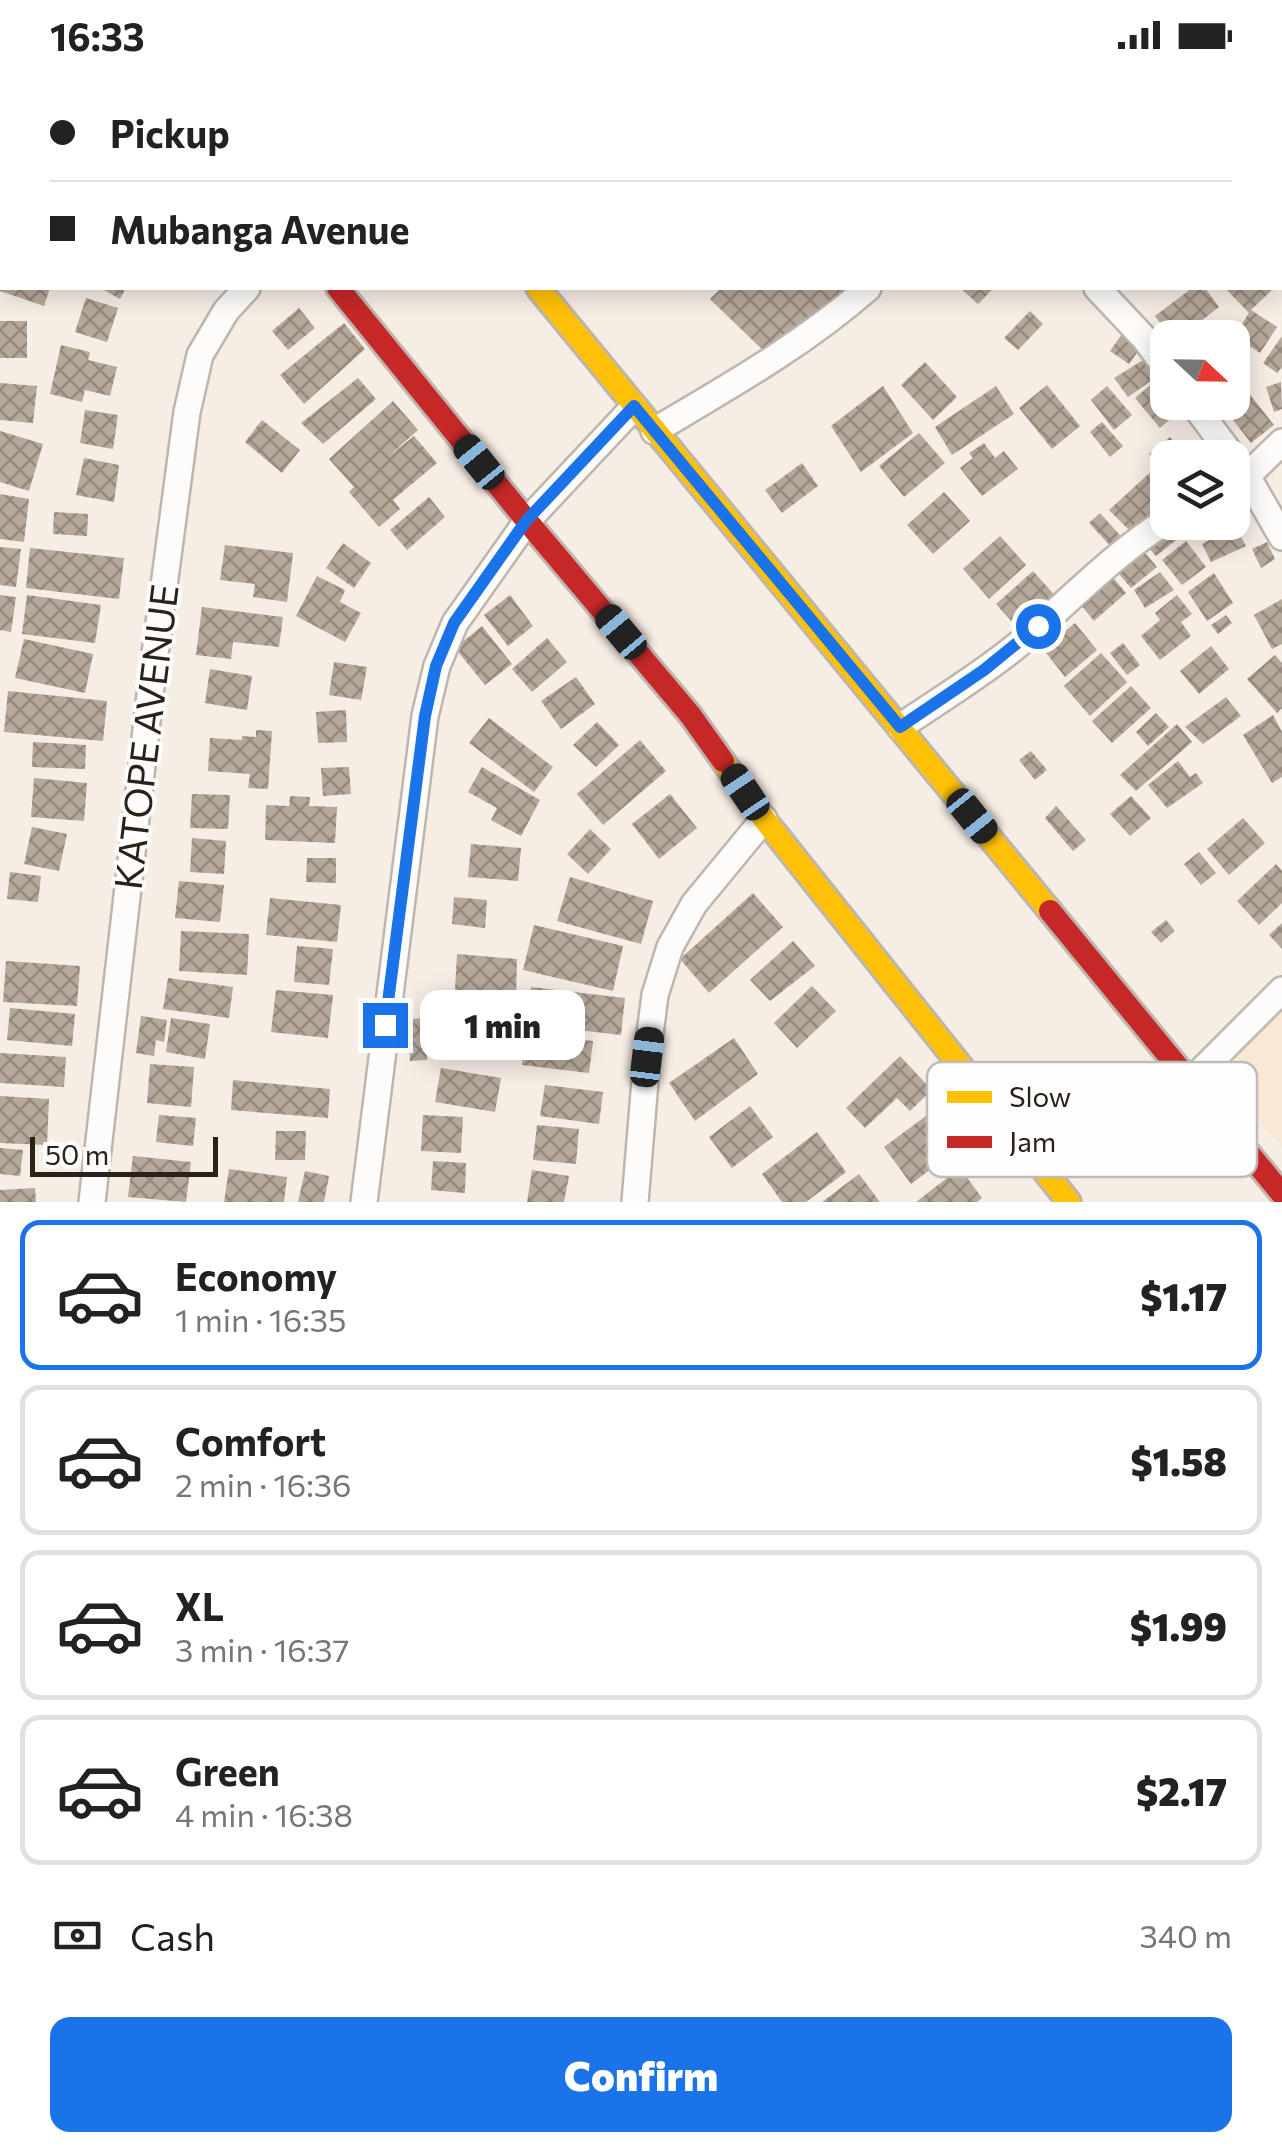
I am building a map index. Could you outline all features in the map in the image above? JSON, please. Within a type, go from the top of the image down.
[{"type":"street","name":"KATOPE AVENUE","points":[[92,1202],[153,669],[187,412],[200,355],[226,310],[245,290]]},
{"type":"street","points":[[340,290],[526,521],[691,716],[764,819],[957,1062]]},
{"type":"street","points":[[540,290],[1172,1062]]},
{"type":"street","points":[[654,431],[777,357],[866,290]]},
{"type":"street","points":[[1099,290],[1150,347]]},
{"type":"street","points":[[364,1202],[420,753],[436,666],[454,623],[526,521],[634,406]]},
{"type":"street","points":[[1250,470],[1282,442]]},
{"type":"street","points":[[1250,493],[1282,536]]},
{"type":"street","points":[[900,727],[1014,648],[1088,581],[1150,534]]},
{"type":"street","points":[[635,1202],[655,995],[670,948],[694,904],[764,819]]},
{"type":"street","points":[[1210,1062],[1282,990]]},
{"type":"street","points":[[1257,1174],[1272,1194]]},
{"type":"street","points":[[1048,1177],[1068,1202]]},
{"type":"shaded area","points":[[1282,1002],[1282,1147],[1257,1120],[1257,1062],[1219,1062]]},
{"type":"building","points":[[0,290],[49,290],[44,306]]},
{"type":"building","points":[[104,290],[125,290],[120,299]]},
{"type":"building","points":[[719,290],[844,290],[768,355],[710,299]]},
{"type":"building","points":[[962,290],[992,290],[978,304]]},
{"type":"building","points":[[1189,290],[1206,290],[1219,307],[1202,320],[1158,320],[1155,316]]},
{"type":"building","points":[[1227,290],[1272,290],[1251,310],[1277,327],[1260,353],[1250,346],[1250,320],[1244,320],[1249,313]]},
{"type":"building","points":[[86,298],[118,308],[107,342],[75,332]]},
{"type":"building","points":[[299,308],[315,328],[288,350],[272,331]]},
{"type":"building","points":[[1030,311],[1043,324],[1018,350],[1004,338]]},
{"type":"building","points":[[0,321],[27,321],[27,358],[0,358]]},
{"type":"building","points":[[344,323],[365,349],[304,404],[280,375]]},
{"type":"building","points":[[1127,327],[1146,340],[1129,364],[1110,351]]},
{"type":"building","points":[[1282,336],[1282,367],[1277,373],[1263,363]]},
{"type":"building","points":[[61,345],[90,352],[88,360],[117,367],[110,396],[85,390],[82,402],[50,394]]},
{"type":"building","points":[[1150,356],[1150,381],[1128,397],[1114,378]]},
{"type":"building","points":[[925,362],[957,397],[933,420],[901,385]]},
{"type":"building","points":[[358,378],[376,399],[323,444],[301,423]]},
{"type":"building","points":[[1281,382],[1282,409],[1274,412],[1266,387]]},
{"type":"building","points":[[0,383],[37,386],[33,423],[0,420]]},
{"type":"building","points":[[1047,385],[1080,426],[1052,449],[1019,408]]},
{"type":"building","points":[[1150,385],[1150,416],[1135,398]]},
{"type":"building","points":[[883,386],[913,433],[861,472],[831,426]]},
{"type":"building","points":[[996,386],[1014,414],[952,455],[935,427]]},
{"type":"building","points":[[1107,386],[1132,415],[1114,430],[1091,400]]},
{"type":"building","points":[[1250,394],[1274,425],[1251,443],[1233,420],[1250,420]]},
{"type":"building","points":[[393,401],[418,430],[389,456],[414,436],[437,463],[393,500],[400,509],[379,527],[349,492],[354,487],[329,459]]},
{"type":"building","points":[[85,410],[118,415],[113,449],[80,443]]},
{"type":"building","points":[[262,420],[300,450],[282,473],[245,442]]},
{"type":"building","points":[[1102,422],[1123,446],[1110,457],[1090,432]]},
{"type":"building","points":[[0,431],[43,444],[29,491],[0,482]]},
{"type":"building","points":[[919,433],[945,463],[904,497],[879,466]]},
{"type":"building","points":[[984,443],[995,458],[1004,451],[1018,469],[982,496],[960,468],[973,458],[969,453]]},
{"type":"building","points":[[84,458],[119,465],[114,502],[76,495]]},
{"type":"building","points":[[802,463],[818,486],[782,513],[765,490]]},
{"type":"building","points":[[1150,473],[1150,519],[1133,534],[1109,510]]},
{"type":"building","points":[[944,492],[970,521],[933,554],[907,525]]},
{"type":"building","points":[[0,494],[29,499],[24,542],[0,539]]},
{"type":"building","points":[[429,497],[445,517],[407,550],[390,530]]},
{"type":"building","points":[[54,512],[88,514],[87,536],[53,534]]},
{"type":"building","points":[[1100,513],[1126,542],[1116,552],[1089,523]]},
{"type":"building","points":[[1000,536],[1026,565],[989,599],[963,569]]},
{"type":"building","points":[[1152,540],[1176,540],[1156,556],[1146,545]]},
{"type":"building","points":[[1209,540],[1243,540],[1246,546],[1211,562],[1202,544]]},
{"type":"building","points":[[1186,541],[1206,567],[1182,585],[1162,560]]},
{"type":"building","points":[[1267,542],[1275,559],[1261,568],[1252,549]]},
{"type":"building","points":[[343,543],[371,563],[354,588],[326,568]]},
{"type":"building","points":[[225,545],[293,553],[287,602],[253,597],[255,584],[220,580]]},
{"type":"building","points":[[0,547],[21,549],[16,587],[0,585]]},
{"type":"building","points":[[30,548],[124,558],[119,599],[26,588]]},
{"type":"building","points":[[1141,548],[1157,567],[1131,588],[1115,569]]},
{"type":"building","points":[[1033,571],[1059,600],[1022,633],[996,604]]},
{"type":"building","points":[[1160,572],[1174,590],[1145,608],[1134,590]]},
{"type":"building","points":[[1214,573],[1233,603],[1207,621],[1188,592]]},
{"type":"building","points":[[1111,575],[1126,593],[1094,621],[1080,604]]},
{"type":"building","points":[[317,576],[345,590],[340,602],[361,613],[345,642],[296,616]]},
{"type":"building","points":[[0,595],[16,597],[11,632],[0,630]]},
{"type":"building","points":[[27,595],[101,605],[95,643],[22,634]]},
{"type":"building","points":[[510,595],[533,626],[508,646],[484,615]]},
{"type":"building","points":[[1177,595],[1192,614],[1181,622],[1191,636],[1160,660],[1141,636],[1160,620],[1155,613]]},
{"type":"building","points":[[1282,599],[1282,644],[1272,649],[1254,615]]},
{"type":"building","points":[[202,607],[283,617],[279,647],[233,642],[231,659],[196,655]]},
{"type":"building","points":[[1226,615],[1232,623],[1218,634],[1211,625]]},
{"type":"building","points":[[1075,623],[1097,650],[1065,677],[1043,649]]},
{"type":"building","points":[[482,626],[512,664],[485,685],[455,648]]},
{"type":"building","points":[[547,638],[567,662],[532,692],[512,669]]},
{"type":"building","points":[[24,639],[93,654],[85,693],[15,678]]},
{"type":"building","points":[[1123,643],[1140,665],[1127,675],[1110,653]]},
{"type":"building","points":[[1211,646],[1229,669],[1199,694],[1180,671]]},
{"type":"building","points":[[1101,653],[1127,682],[1090,716],[1064,686]]},
{"type":"building","points":[[1275,655],[1282,663],[1282,708],[1277,713],[1247,679]]},
{"type":"building","points":[[334,662],[367,667],[361,700],[329,695]]},
{"type":"building","points":[[210,669],[252,676],[247,710],[205,703]]},
{"type":"building","points":[[576,677],[595,704],[561,729],[541,701]]},
{"type":"building","points":[[1131,686],[1151,708],[1112,743],[1092,721]]},
{"type":"building","points":[[8,691],[107,701],[103,741],[4,732]]},
{"type":"building","points":[[1226,697],[1241,716],[1203,744],[1185,727]]},
{"type":"building","points":[[346,710],[347,742],[318,743],[316,712]]},
{"type":"building","points":[[1156,713],[1169,727],[1148,746],[1136,732]]},
{"type":"building","points":[[1273,715],[1282,732],[1282,777],[1272,783],[1243,735]]},
{"type":"building","points":[[489,718],[553,767],[534,792],[469,743]]},
{"type":"building","points":[[597,722],[619,745],[596,767],[573,745]]},
{"type":"building","points":[[1177,724],[1192,742],[1136,791],[1120,775]]},
{"type":"building","points":[[256,730],[272,731],[268,789],[248,788],[250,774],[208,771],[210,738],[242,740],[242,736],[256,737]]},
{"type":"building","points":[[640,740],[666,771],[603,825],[577,794]]},
{"type":"building","points":[[33,742],[86,745],[85,769],[32,767]]},
{"type":"building","points":[[1031,751],[1047,770],[1035,780],[1019,760]]},
{"type":"building","points":[[1178,761],[1190,777],[1196,773],[1203,783],[1167,808],[1148,785]]},
{"type":"building","points":[[349,767],[351,794],[323,796],[321,768]]},
{"type":"building","points":[[482,767],[540,800],[521,836],[491,820],[497,808],[468,792]]},
{"type":"building","points":[[34,778],[87,783],[84,821],[31,817]]},
{"type":"building","points":[[192,794],[230,795],[228,829],[190,828]]},
{"type":"building","points":[[670,794],[697,828],[659,859],[632,824]]},
{"type":"building","points":[[290,796],[310,797],[309,806],[337,807],[335,843],[265,840],[266,805],[289,806]]},
{"type":"building","points":[[1131,796],[1151,818],[1130,836],[1110,814]]},
{"type":"building","points":[[1056,806],[1086,840],[1073,851],[1045,818]]},
{"type":"building","points":[[1243,818],[1265,843],[1229,875],[1207,849]]},
{"type":"building","points":[[32,827],[67,834],[59,871],[24,864]]},
{"type":"building","points":[[590,829],[611,849],[588,874],[567,854]]},
{"type":"building","points":[[192,838],[226,841],[224,874],[190,872]]},
{"type":"building","points":[[471,844],[521,848],[518,881],[468,877]]},
{"type":"building","points":[[1199,852],[1216,873],[1201,885],[1184,864]]},
{"type":"building","points":[[307,858],[336,858],[336,883],[306,882]]},
{"type":"building","points":[[1276,864],[1282,871],[1282,903],[1259,925],[1237,901]]},
{"type":"building","points":[[10,872],[41,876],[38,902],[7,899]]},
{"type":"building","points":[[570,877],[653,901],[641,944],[557,921]]},
{"type":"building","points":[[179,881],[224,885],[220,922],[175,918]]},
{"type":"building","points":[[753,893],[783,927],[709,993],[680,959]]},
{"type":"building","points":[[454,897],[487,900],[485,928],[452,924]]},
{"type":"building","points":[[270,898],[341,905],[337,942],[266,935]]},
{"type":"building","points":[[1166,920],[1175,931],[1161,943],[1151,932]]},
{"type":"building","points":[[1282,923],[1282,949],[1269,935]]},
{"type":"building","points":[[534,925],[623,946],[613,991],[523,970]]},
{"type":"building","points":[[181,931],[249,934],[247,975],[179,971]]},
{"type":"building","points":[[793,941],[815,966],[770,1001],[750,980]]},
{"type":"building","points":[[297,946],[333,949],[329,985],[294,982]]},
{"type":"building","points":[[457,954],[517,959],[516,1000],[455,990]]},
{"type":"building","points":[[6,961],[80,966],[77,1006],[3,1002]]},
{"type":"building","points":[[168,978],[233,987],[229,1018],[163,1009]]},
{"type":"building","points":[[812,986],[836,1011],[797,1048],[774,1023]]},
{"type":"building","points":[[531,987],[625,998],[621,1035],[526,1024]]},
{"type":"building","points":[[276,990],[333,995],[328,1038],[271,1032]]},
{"type":"building","points":[[10,1008],[75,1014],[72,1046],[7,1040]]},
{"type":"building","points":[[141,1016],[167,1020],[164,1042],[156,1040],[154,1056],[136,1053]]},
{"type":"building","points":[[429,1016],[522,1016],[521,1057],[429,1056]]},
{"type":"building","points":[[171,1018],[210,1024],[205,1059],[166,1052]]},
{"type":"building","points":[[425,1018],[427,1060],[410,1061],[408,1019]]},
{"type":"building","points":[[526,1033],[593,1041],[589,1073],[522,1065]]},
{"type":"building","points":[[734,1038],[758,1074],[695,1121],[669,1083]]},
{"type":"building","points":[[0,1053],[66,1057],[64,1087],[0,1083]]},
{"type":"building","points":[[900,1056],[927,1085],[927,1095],[910,1111],[897,1098],[865,1128],[846,1108]]},
{"type":"building","points":[[150,1064],[194,1067],[191,1107],[147,1103]]},
{"type":"building","points":[[441,1068],[501,1078],[495,1112],[435,1102]]},
{"type":"building","points":[[233,1080],[330,1089],[328,1118],[231,1110]]},
{"type":"building","points":[[545,1085],[603,1092],[599,1124],[540,1116]]},
{"type":"building","points":[[0,1096],[49,1099],[47,1145],[0,1143]]},
{"type":"building","points":[[750,1106],[773,1137],[732,1168],[709,1137]]},
{"type":"building","points":[[159,1115],[196,1118],[193,1146],[156,1142]]},
{"type":"building","points":[[423,1115],[463,1117],[461,1153],[421,1151]]},
{"type":"building","points":[[927,1115],[927,1172],[911,1184],[884,1147]]},
{"type":"building","points":[[537,1125],[579,1129],[576,1164],[533,1160]]},
{"type":"building","points":[[276,1131],[306,1131],[305,1160],[275,1160]]},
{"type":"building","points":[[817,1132],[846,1172],[806,1202],[782,1202],[762,1174]]},
{"type":"building","points":[[0,1148],[23,1150],[20,1176],[0,1174]]},
{"type":"building","points":[[133,1156],[191,1162],[186,1202],[128,1197]]},
{"type":"building","points":[[433,1161],[466,1163],[465,1193],[431,1190]]},
{"type":"building","points":[[229,1169],[287,1177],[284,1202],[224,1202]]},
{"type":"building","points":[[532,1170],[569,1176],[564,1202],[527,1202]]},
{"type":"building","points":[[305,1171],[329,1176],[324,1202],[298,1202]]},
{"type":"building","points":[[859,1174],[880,1202],[822,1202]]},
{"type":"building","points":[[948,1177],[967,1177],[982,1198],[977,1202],[916,1202]]},
{"type":"building","points":[[35,1188],[36,1202],[0,1202],[0,1190]]},
{"type":"traffic: slow","points":[[540,290],[1050,911]]},
{"type":"traffic: slow","points":[[723,761],[764,819],[958,1062]]},
{"type":"traffic: slow","points":[[1049,1177],[1069,1202]]},
{"type":"traffic: jam","points":[[340,290],[691,716],[723,761]]},
{"type":"traffic: jam","points":[[1050,911],[1174,1062]]},
{"type":"traffic: jam","points":[[1257,1164],[1282,1194]]},
{"type":"route","points":[[385,1025],[425,716],[436,666],[454,623],[526,521],[634,406],[900,727],[984,670],[1038,626]]}]
